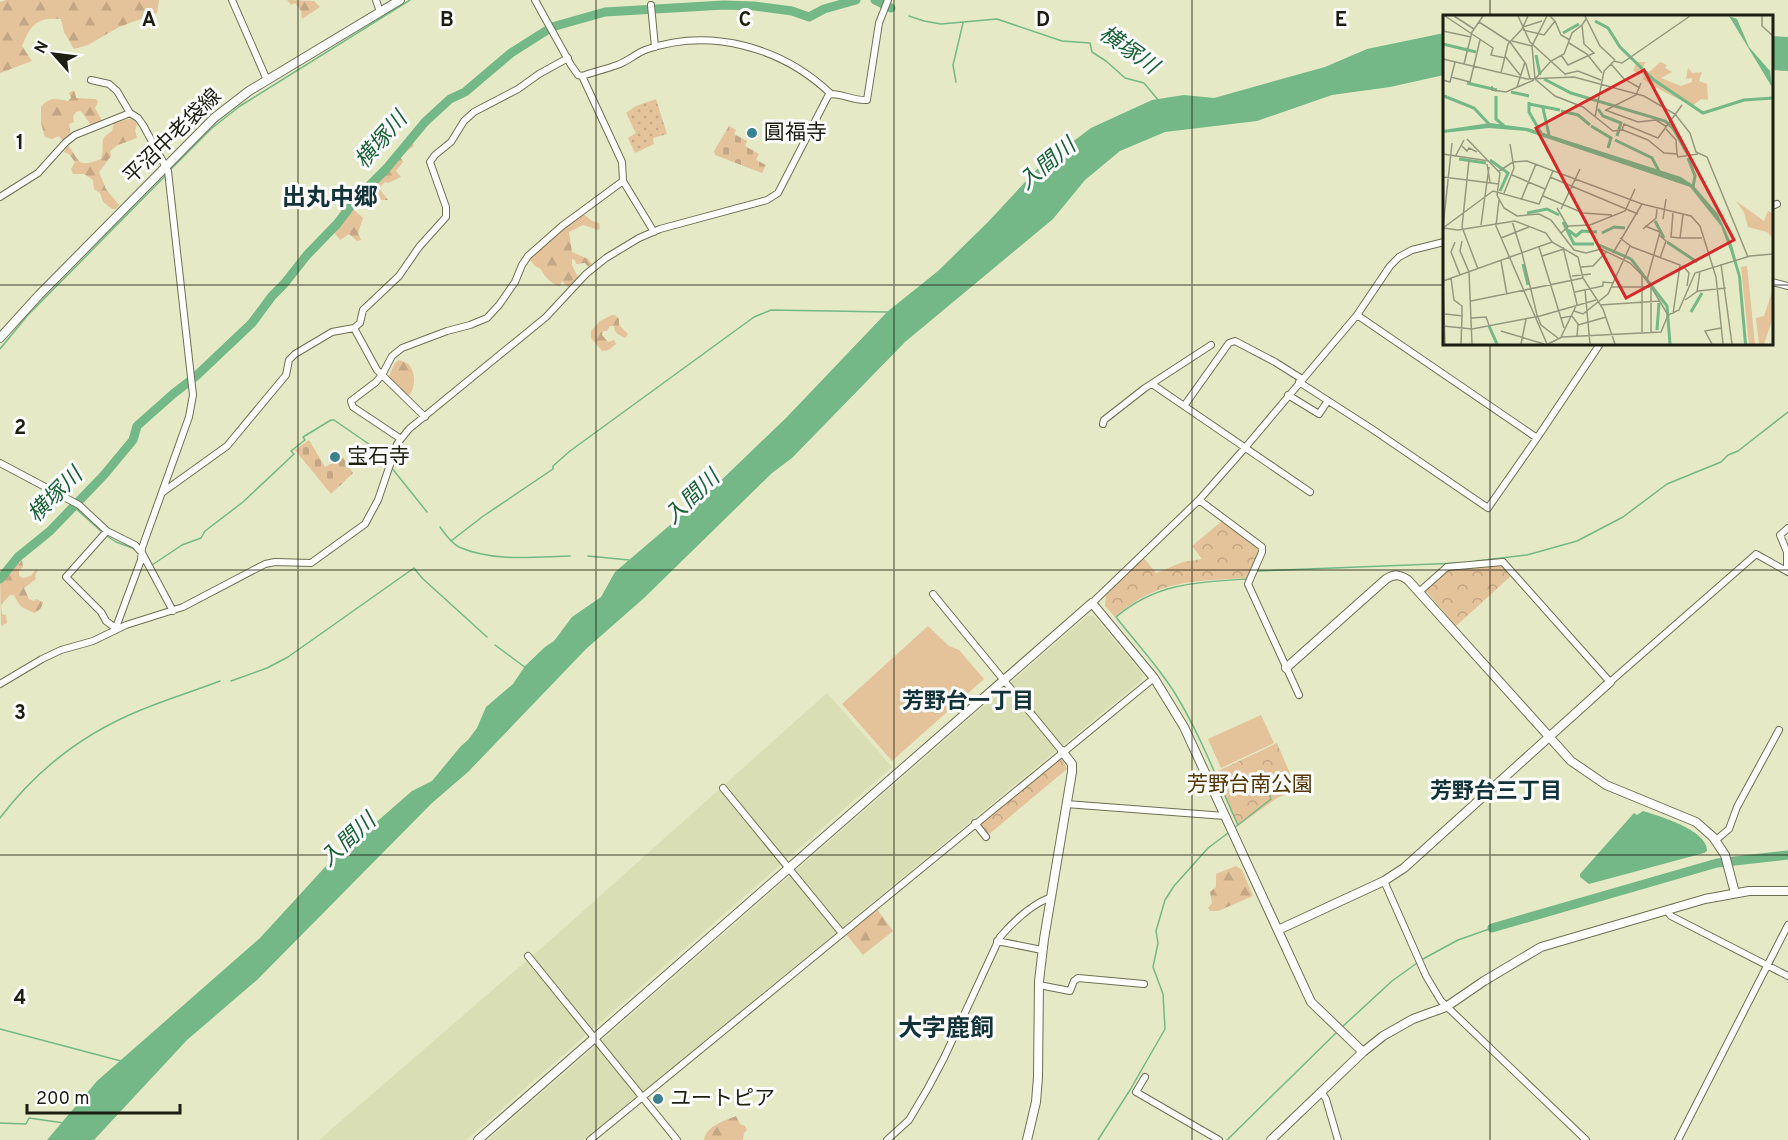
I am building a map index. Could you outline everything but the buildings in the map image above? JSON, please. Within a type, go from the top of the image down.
[{"type":"street","points":[[232,0],[267,80]]},
{"type":"street","points":[[376,0],[380,12]]},
{"type":"street","name":"平沼中老袋線","points":[[0,338],[39,295],[214,118],[267,80],[400,0]]},
{"type":"street","points":[[535,0],[576,72],[582,76],[622,162],[623,181],[654,232]]},
{"type":"street","points":[[582,76],[620,65],[637,53],[655,47],[714,39],[772,54],[807,73],[831,94],[867,100],[877,34],[888,0]]},
{"type":"street","points":[[651,5],[655,47]]},
{"type":"street","points":[[163,492],[227,446],[286,375],[289,360],[295,354],[332,332],[354,328],[360,323],[363,310],[399,276],[419,247],[446,217],[446,207],[430,162],[451,142],[464,121],[474,112],[518,89],[568,58]]},
{"type":"street","points":[[91,80],[109,84],[117,91],[130,113],[143,125],[166,167],[192,394],[189,417],[115,628]]},
{"type":"street","points":[[0,684],[61,650],[93,640],[115,628],[173,611],[211,594],[265,564],[275,562],[302,564],[318,560],[365,524],[378,500],[393,455],[409,429],[546,317],[586,273],[621,249],[654,232],[772,197],[782,186],[825,100],[831,94]]},
{"type":"street","points":[[0,197],[38,173],[75,135],[130,113]]},
{"type":"street","points":[[401,439],[350,404],[351,401],[382,375],[392,357],[402,348],[447,331],[470,326],[487,318],[507,294],[522,265],[536,248],[623,181]]},
{"type":"street","points":[[478,1140],[1092,603],[1199,500],[1357,315],[1385,271],[1399,257],[1412,250],[1443,242]]},
{"type":"street","points":[[1773,282],[1788,286]]},
{"type":"street","points":[[1357,315],[1537,438]]},
{"type":"street","points":[[354,328],[370,359],[382,375],[425,417]]},
{"type":"street","points":[[1184,406],[1230,343],[1235,341],[1275,362],[1327,402],[1372,429],[1488,508],[1599,345]]},
{"type":"street","points":[[1103,424],[1104,420],[1152,384],[1211,345]]},
{"type":"street","points":[[1152,384],[1310,492]]},
{"type":"street","points":[[1288,395],[1319,414],[1327,402]]},
{"type":"street","points":[[0,463],[79,505],[107,531],[135,545],[173,611]]},
{"type":"street","points":[[1199,500],[1262,547],[1248,584],[1299,696]]},
{"type":"street","points":[[1788,528],[1779,535],[1787,552],[1788,572]]},
{"type":"street","points":[[107,531],[66,577],[115,628]]},
{"type":"street","points":[[1278,930],[1384,881],[1416,859],[1610,682],[1756,554],[1788,572]]},
{"type":"street","points":[[1419,592],[1447,567],[1503,562],[1610,682]]},
{"type":"street","points":[[1286,668],[1392,575],[1404,577],[1571,761],[1590,776],[1619,792],[1696,822],[1716,840],[1730,867],[1735,893]]},
{"type":"street","points":[[933,594],[1072,764],[1042,950],[1039,985],[1038,1077],[1036,1102],[1027,1140]]},
{"type":"street","points":[[1092,603],[1154,678],[1184,727],[1308,997],[1335,1027],[1363,1052]]},
{"type":"street","points":[[590,1140],[841,932],[1154,678]]},
{"type":"street","points":[[1716,840],[1729,829],[1737,807],[1779,730]]},
{"type":"street","points":[[723,788],[841,932]]},
{"type":"street","points":[[1066,804],[1225,816]]},
{"type":"street","points":[[975,823],[986,837]]},
{"type":"street","points":[[1384,881],[1426,976],[1446,1007],[1586,1140]]},
{"type":"street","points":[[1271,1140],[1363,1052],[1401,1025],[1446,1007],[1541,947],[1666,910],[1735,893],[1788,891]]},
{"type":"street","points":[[887,1140],[909,1120],[933,1078],[997,941],[1007,928],[1040,901],[1049,898]]},
{"type":"street","points":[[1666,910],[1671,916],[1788,976]]},
{"type":"street","points":[[1678,1140],[1788,925]]},
{"type":"street","points":[[997,941],[1042,950]]},
{"type":"street","points":[[528,956],[677,1140]]},
{"type":"street","points":[[1039,985],[1070,991],[1074,981],[1078,978],[1144,984]]},
{"type":"street","points":[[1145,1077],[1136,1092],[1219,1140]]},
{"type":"street","points":[[1321,1091],[1338,1140]]},
{"type":"shaded area","points":[[1087,616],[1094,616],[1143,674],[1142,680],[584,1140],[488,1140]]},
{"type":"shaded area","points":[[827,693],[892,767],[466,1140],[319,1140],[553,938]]},
{"type":"green space","points":[[6,0],[159,0],[157,13],[119,27],[88,45],[74,49],[64,32],[61,19],[40,21],[32,27],[22,46],[32,61],[0,73],[0,2]]},
{"type":"green space","points":[[287,0],[314,1],[320,7],[302,19],[301,11],[295,3],[291,5]]},
{"type":"green space","points":[[75,91],[76,98],[96,99],[98,102],[95,108],[102,121],[91,125],[81,111],[76,112],[73,116],[74,122],[69,124],[71,136],[63,141],[59,136],[52,139],[45,137],[41,123],[41,107],[51,100],[68,101],[71,98],[69,93]]},
{"type":"green space","points":[[656,99],[667,134],[653,138],[654,144],[635,153],[628,138],[636,133],[626,113],[636,106]]},
{"type":"green space","points":[[134,119],[137,124],[135,130],[137,138],[118,145],[110,151],[111,156],[99,172],[106,189],[119,205],[116,209],[112,209],[103,202],[100,193],[94,189],[93,180],[84,174],[73,174],[71,169],[75,162],[69,154],[64,152],[68,145],[80,162],[88,163],[101,159],[104,137],[112,131],[114,123]]},
{"type":"green space","points":[[729,126],[736,130],[734,134],[747,141],[745,146],[759,154],[756,160],[766,165],[762,173],[715,155],[714,151]]},
{"type":"green space","points":[[408,140],[412,140],[414,146],[400,156],[403,162],[396,171],[401,177],[388,183],[385,182],[379,188],[388,200],[382,200],[373,192],[363,197],[354,210],[363,218],[358,233],[361,240],[357,241],[349,234],[340,240],[334,232],[334,227],[342,216],[348,213],[358,198],[384,174],[393,157]]},
{"type":"green space","points":[[582,213],[592,221],[599,223],[600,227],[599,230],[583,225],[569,232],[572,252],[588,259],[592,264],[588,267],[585,263],[576,264],[572,259],[572,265],[578,277],[568,287],[562,281],[560,286],[554,284],[529,259],[534,252]]},
{"type":"green space","points":[[612,315],[619,319],[619,325],[628,334],[625,338],[616,333],[614,326],[610,326],[607,331],[603,331],[602,335],[608,342],[614,340],[616,344],[609,350],[602,351],[591,338],[591,331],[600,321]]},
{"type":"green space","points":[[399,360],[411,367],[414,376],[414,385],[408,397],[389,376],[395,363]]},
{"type":"green space","points":[[309,440],[325,467],[343,457],[353,473],[331,494],[295,450]]},
{"type":"green space","points":[[1222,521],[1255,545],[1259,551],[1249,578],[1178,584],[1146,595],[1115,617],[1105,606],[1106,595],[1143,557],[1156,573],[1183,562],[1202,559],[1192,546]]},
{"type":"green space","points":[[22,560],[23,567],[19,571],[19,576],[23,578],[31,576],[35,570],[38,570],[36,579],[24,588],[29,599],[34,601],[36,599],[43,604],[34,613],[22,607],[14,595],[10,595],[1,605],[2,614],[6,615],[7,623],[1,626],[0,573],[5,570],[11,571]]},
{"type":"green space","points":[[1502,564],[1512,575],[1456,626],[1425,590],[1448,569]]},
{"type":"green space","points":[[928,626],[949,646],[959,650],[984,679],[892,761],[842,704]]},
{"type":"green space","points":[[1261,715],[1274,743],[1221,768],[1208,739]]},
{"type":"green space","name":"芳野台南公園","points":[[1277,743],[1297,790],[1277,798],[1238,826],[1214,773]]},
{"type":"green space","points":[[1060,758],[1067,769],[988,835],[979,823]]},
{"type":"green space","points":[[1236,866],[1242,870],[1253,896],[1218,911],[1210,911],[1208,908],[1212,903],[1210,892],[1216,887],[1216,874]]},
{"type":"green space","points":[[877,909],[893,931],[863,955],[846,934]]},
{"type":"green space","points":[[736,1116],[747,1130],[743,1140],[704,1140],[705,1135],[712,1128]]},
{"type":"water","name":"入間川","points":[[1443,33],[1443,75],[1390,87],[1332,95],[1257,121],[1165,132],[1120,151],[1085,180],[1053,219],[905,342],[792,458],[772,473],[644,598],[586,649],[468,772],[432,803],[257,980],[187,1040],[94,1140],[47,1140],[97,1081],[260,938],[326,866],[412,791],[432,781],[477,728],[486,707],[513,684],[525,666],[554,641],[572,617],[601,597],[615,572],[711,490],[786,418],[887,312],[938,271],[988,222],[1040,166],[1091,128],[1152,100],[1184,95],[1214,98],[1325,67],[1367,49]]},
{"type":"water","points":[[1773,36],[1788,37],[1788,71],[1773,70]]},
{"type":"water","points":[[1261,771],[1271,774],[1272,781],[1263,783],[1262,787],[1265,791],[1257,793],[1252,788],[1251,781]]},
{"type":"water","points":[[1643,811],[1671,820],[1691,830],[1705,843],[1707,851],[1589,884],[1580,877],[1580,874],[1634,813],[1637,815]]},
{"type":"waterway","points":[[170,170],[212,128],[240,106],[410,0]]},
{"type":"waterway","name":"横塚川","points":[[0,579],[18,557],[50,531],[104,475],[133,440],[137,426],[195,377],[252,323],[307,255],[386,169],[425,122],[450,99],[465,92],[511,53],[552,27],[605,12],[724,5],[792,11],[809,17],[824,9],[856,0]]},
{"type":"waterway","name":"横塚川","points":[[875,0],[891,8]]},
{"type":"waterway","name":"横塚川","points":[[909,16],[941,24],[997,19],[1062,41],[1090,43],[1092,52],[1125,78],[1144,83],[1159,101]]},
{"type":"waterway","points":[[956,82],[953,65],[963,23]]},
{"type":"waterway","points":[[0,349],[27,316],[167,174]]},
{"type":"waterway","points":[[451,541],[553,469],[553,466],[570,451],[754,317],[771,310],[888,312]]},
{"type":"waterway","points":[[1476,561],[1527,555],[1577,541],[1623,517],[1667,484],[1721,462],[1788,412]]},
{"type":"waterway","points":[[145,552],[152,565],[182,545],[201,538],[205,531],[243,502],[294,454],[291,451],[305,440],[303,437],[331,420],[379,451],[388,463]]},
{"type":"waterway","points":[[391,467],[427,512]]},
{"type":"waterway","points":[[73,506],[103,533]]},
{"type":"waterway","points":[[440,527],[459,547],[485,555],[513,558],[570,556]]},
{"type":"waterway","points":[[107,536],[135,549]]},
{"type":"waterway","points":[[588,556],[629,560]]},
{"type":"waterway","points":[[1258,571],[1460,563]]},
{"type":"waterway","points":[[231,681],[267,668],[288,657],[414,568],[487,637]]},
{"type":"waterway","points":[[1238,825],[1201,743],[1176,695],[1116,617],[1146,597],[1162,591],[1194,583],[1247,579],[1250,572]]},
{"type":"waterway","points":[[495,645],[526,668]]},
{"type":"waterway","points":[[0,818],[14,800],[46,768],[81,741],[120,719],[220,681]]},
{"type":"waterway","points":[[1234,828],[1271,799],[1265,791]]},
{"type":"waterway","points":[[1098,1140],[1165,1029],[1163,994],[1153,967],[1158,943],[1156,931],[1165,900],[1174,886],[1208,848],[1228,833]]},
{"type":"waterway","points":[[1492,928],[1717,863],[1788,855]]},
{"type":"waterway","points":[[1421,960],[1458,940],[1492,928]]},
{"type":"waterway","points":[[1341,1028],[1392,981],[1417,963]]},
{"type":"waterway","points":[[0,1029],[121,1061]]},
{"type":"waterway","points":[[1227,1140],[1338,1031]]},
{"type":"waterway","points":[[0,1123],[26,1124],[29,1118],[64,1123]]},
{"type":"place","name":"圓福寺","points":[[752,133]]},
{"type":"place","name":"宝石寺","points":[[335,457]]},
{"type":"place","name":"ユートピア","points":[[658,1099]]},
{"type":"district","name":"出丸中郷","points":[[330,199]]},
{"type":"district","name":"芳野台一丁目","points":[[968,702]]},
{"type":"district","name":"芳野台三丁目","points":[[1496,792]]},
{"type":"district","name":"大字鹿飼","points":[[946,1030]]}]
